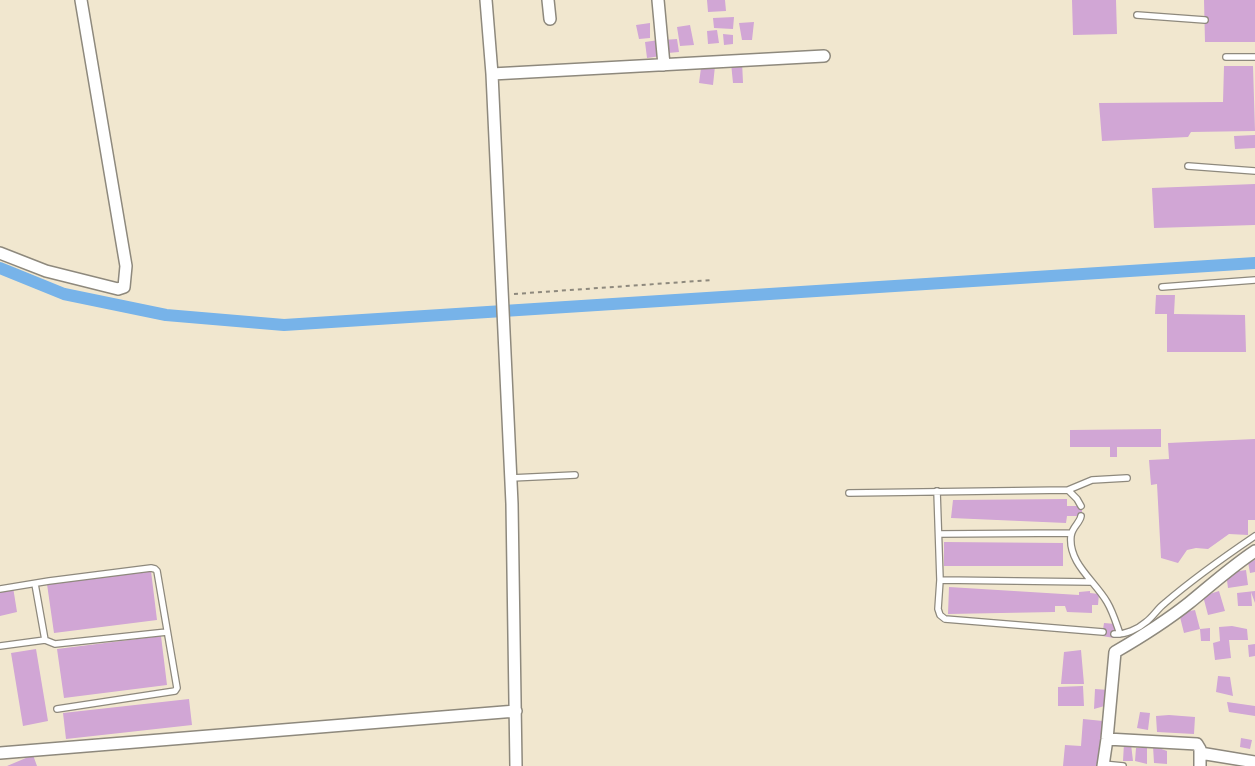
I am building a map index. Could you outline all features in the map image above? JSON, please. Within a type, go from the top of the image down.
[{"type":"street","points":[[0,252],[46,271],[118,289],[124,287],[126,266],[80,0]]},
{"type":"street","points":[[486,0],[492,74],[511,478],[516,766]]},
{"type":"street","points":[[548,0],[550,19]]},
{"type":"street","points":[[658,0],[664,65]]},
{"type":"street","points":[[492,74],[824,56]]},
{"type":"street","points":[[1103,765],[1115,652],[1141,638],[1165,621],[1255,551]]},
{"type":"street","points":[[0,753],[516,710]]},
{"type":"street","points":[[1107,739],[1197,744],[1200,747],[1200,766]]},
{"type":"street","points":[[1200,753],[1255,762]]},
{"type":"lane","points":[[1137,16],[1204,20]]},
{"type":"lane","points":[[1226,57],[1255,57]]},
{"type":"lane","points":[[1188,166],[1255,171]]},
{"type":"lane","points":[[1162,287],[1255,280]]},
{"type":"lane","points":[[511,478],[574,475]]},
{"type":"lane","points":[[849,493],[1068,490],[1092,480],[1127,478]]},
{"type":"lane","points":[[1068,490],[1081,506]]},
{"type":"lane","points":[[937,491],[940,580],[938,608],[940,615],[945,619],[1103,632]]},
{"type":"lane","points":[[1081,516],[1081,519],[1071,533],[1072,550],[1091,582],[1107,601],[1117,634],[1132,631],[1146,622],[1163,604],[1207,568],[1255,536]]},
{"type":"lane","points":[[939,534],[1071,533]]},
{"type":"lane","points":[[0,589],[151,568],[155,568],[157,571],[177,688],[175,691],[56,709]]},
{"type":"lane","points":[[940,580],[1091,582]]},
{"type":"lane","points":[[35,584],[45,640]]},
{"type":"lane","points":[[0,646],[45,640],[55,644],[167,632]]},
{"type":"lane","points":[[1103,765],[1124,766]]},
{"type":"path","points":[[502,296],[712,280]]},
{"type":"building","points":[[707,0],[725,0],[726,11],[708,12]]},
{"type":"building","points":[[1072,0],[1116,0],[1117,34],[1073,35]]},
{"type":"building","points":[[1204,0],[1255,0],[1255,42],[1205,42]]},
{"type":"building","points":[[734,17],[733,29],[714,28],[713,18]]},
{"type":"building","points":[[754,22],[752,40],[742,40],[739,23]]},
{"type":"building","points":[[650,23],[650,38],[639,39],[636,25]]},
{"type":"building","points":[[690,25],[694,45],[680,46],[677,27]]},
{"type":"building","points":[[717,30],[719,43],[708,44],[707,31]]},
{"type":"building","points":[[723,34],[733,35],[733,44],[724,45]]},
{"type":"building","points":[[677,39],[679,52],[668,53],[663,40]]},
{"type":"building","points":[[659,40],[661,56],[647,58],[645,42]]},
{"type":"building","points":[[742,61],[743,83],[733,83],[731,63]]},
{"type":"building","points":[[715,66],[713,85],[699,83],[701,68]]},
{"type":"building","points":[[1224,66],[1253,66],[1255,131],[1191,132],[1188,137],[1102,141],[1099,103],[1223,102]]},
{"type":"building","points":[[1255,135],[1255,148],[1235,149],[1234,136]]},
{"type":"building","points":[[1255,184],[1255,225],[1154,228],[1152,188]]},
{"type":"building","points":[[1156,295],[1175,295],[1174,314],[1245,315],[1246,352],[1167,352],[1167,314],[1155,314]]},
{"type":"building","points":[[1161,429],[1161,447],[1117,447],[1117,457],[1110,457],[1110,447],[1070,447],[1070,430]]},
{"type":"building","points":[[1255,439],[1255,520],[1248,520],[1248,535],[1229,534],[1208,549],[1196,548],[1187,550],[1178,563],[1161,558],[1157,484],[1151,485],[1149,460],[1169,459],[1168,443]]},
{"type":"building","points":[[1067,499],[1067,506],[1082,506],[1082,516],[1067,516],[1066,523],[951,518],[953,500]]},
{"type":"building","points":[[944,542],[1063,543],[1063,566],[944,566]]},
{"type":"building","points":[[1255,560],[1255,572],[1250,573],[1248,562]]},
{"type":"building","points":[[1246,570],[1248,585],[1228,588],[1226,573]]},
{"type":"building","points":[[151,571],[157,620],[54,633],[47,584]]},
{"type":"building","points":[[13,587],[17,612],[0,616],[0,590]]},
{"type":"building","points":[[949,587],[1079,595],[1079,592],[1090,591],[1090,593],[1099,594],[1098,605],[1092,605],[1092,613],[1067,612],[1065,606],[1055,606],[1055,612],[948,614]]},
{"type":"building","points":[[1219,591],[1225,611],[1208,615],[1203,596]]},
{"type":"building","points":[[1255,591],[1255,603],[1251,592],[1252,606],[1238,606],[1237,593]]},
{"type":"building","points":[[1195,610],[1200,629],[1184,633],[1179,613]]},
{"type":"building","points":[[1104,623],[1116,624],[1114,638],[1102,636]]},
{"type":"building","points":[[1232,626],[1247,629],[1248,640],[1229,640],[1231,658],[1215,660],[1213,643],[1220,641],[1219,627]]},
{"type":"building","points":[[1210,628],[1210,641],[1201,641],[1200,629]]},
{"type":"building","points":[[161,636],[167,685],[64,698],[57,649]]},
{"type":"building","points":[[1255,644],[1255,656],[1249,657],[1248,645]]},
{"type":"building","points":[[36,649],[48,721],[23,726],[11,653]]},
{"type":"building","points":[[1081,650],[1084,684],[1061,684],[1064,652]]},
{"type":"building","points":[[1218,676],[1230,677],[1233,696],[1216,692]]},
{"type":"building","points":[[1083,686],[1084,706],[1058,706],[1058,687]]},
{"type":"building","points":[[1095,689],[1109,690],[1108,705],[1094,709]]},
{"type":"building","points":[[189,699],[192,725],[66,739],[63,713]]},
{"type":"building","points":[[1227,702],[1255,706],[1255,716],[1229,712]]},
{"type":"building","points":[[1140,712],[1150,713],[1148,730],[1137,728]]},
{"type":"building","points":[[1156,716],[1195,717],[1194,734],[1157,732]]},
{"type":"building","points":[[1083,719],[1103,721],[1099,766],[1063,766],[1065,745],[1081,746]]},
{"type":"building","points":[[1241,738],[1252,740],[1250,749],[1240,747]]},
{"type":"building","points":[[1124,743],[1131,744],[1133,761],[1123,761]]},
{"type":"building","points":[[1153,746],[1167,751],[1167,764],[1154,763]]},
{"type":"building","points":[[1136,748],[1147,748],[1147,764],[1135,761]]},
{"type":"building","points":[[33,755],[37,766],[7,766]]},
{"type":"waterway","points":[[0,268],[64,294],[166,315],[284,325],[1255,263]]}]
